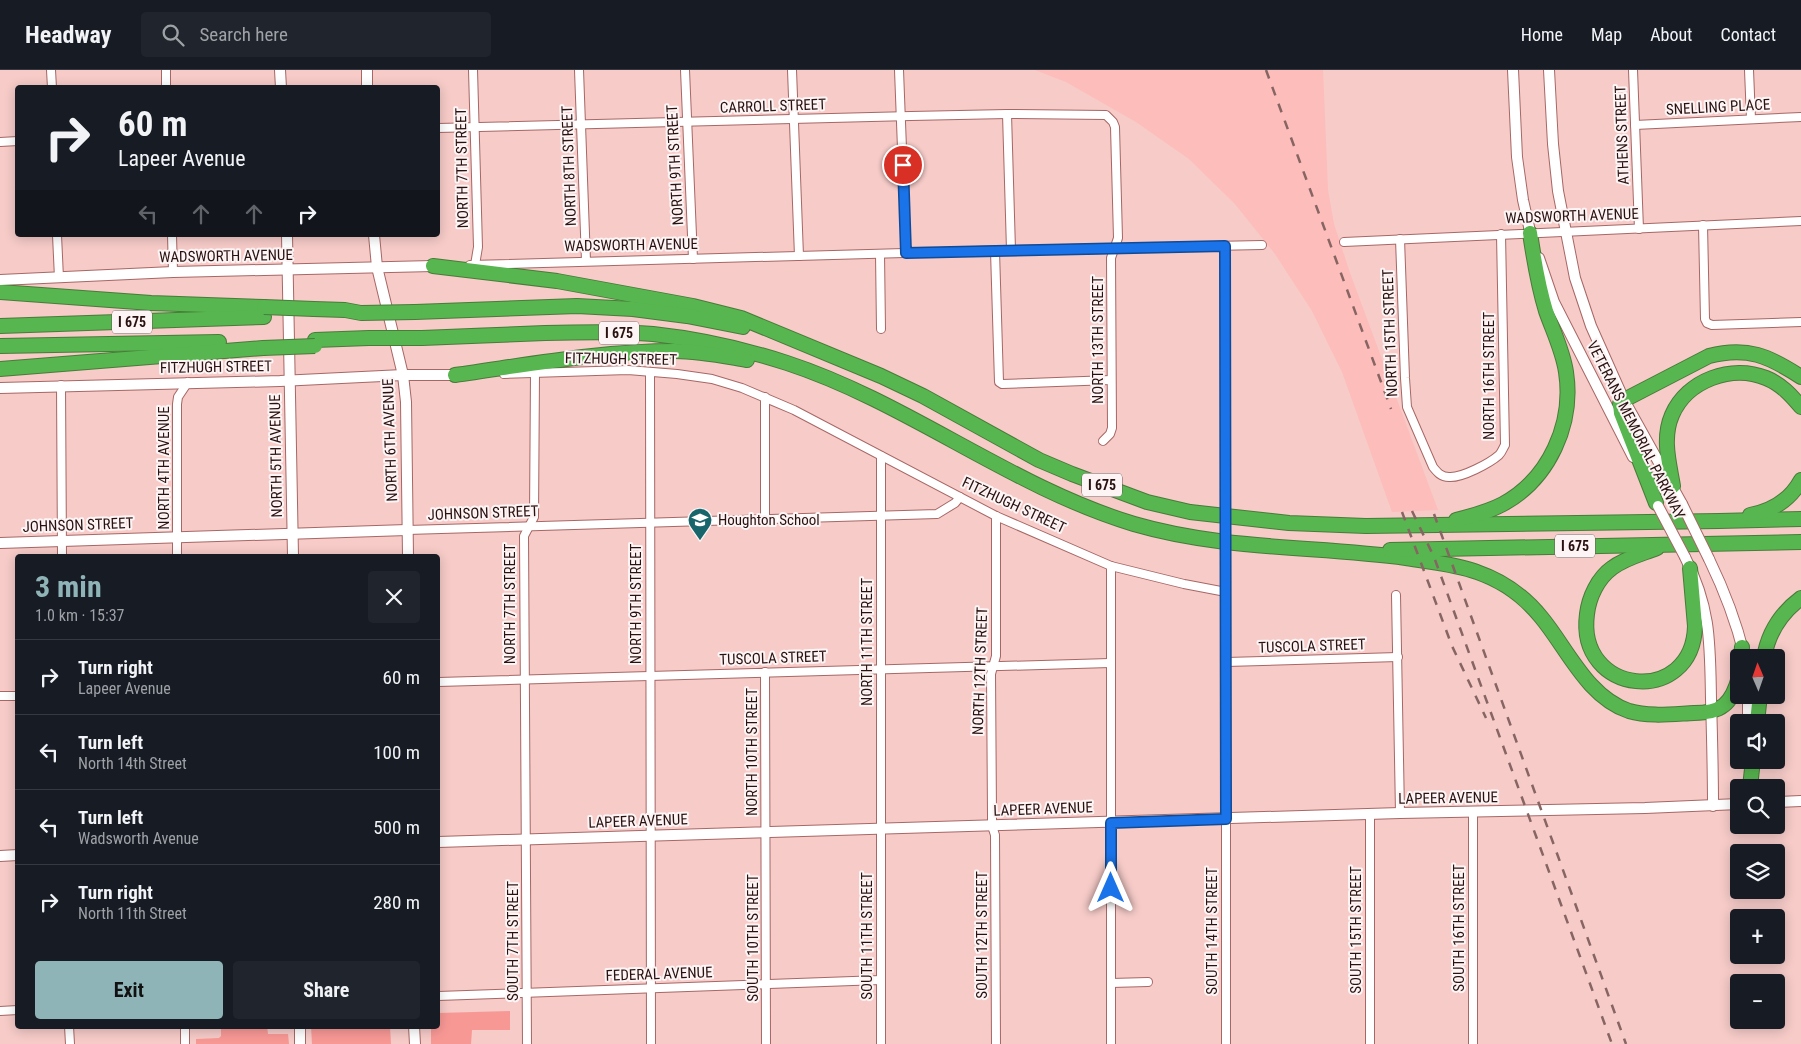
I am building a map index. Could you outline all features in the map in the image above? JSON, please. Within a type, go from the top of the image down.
[{"type":"highway","points":[[1439,525],[1488,511],[1519,493],[1542,468],[1554,451],[1562,433],[1566,418],[1568,395],[1566,371],[1536,277],[1530,233]]},
{"type":"highway","points":[[433,266],[557,280],[693,306],[741,318],[794,340]]},
{"type":"highway","points":[[0,292],[264,312]]},
{"type":"highway","name":"I 675","points":[[0,326],[264,312],[345,310],[361,313],[415,312],[577,306],[633,309],[732,325],[794,340],[881,376],[1038,460],[1147,502],[1190,512],[1289,523],[1366,526],[1801,518]]},
{"type":"highway","name":"I 675","points":[[0,346],[263,345],[366,339],[582,332],[651,334],[708,342],[789,363],[879,402],[1047,490],[1109,516],[1176,535],[1278,548],[1350,551],[1415,548],[1801,542]]},
{"type":"highway","points":[[0,369],[263,345]]},
{"type":"highway","points":[[455,375],[567,360],[676,351],[720,355],[810,372]]},
{"type":"highway","points":[[1657,505],[1621,413],[1620,404],[1624,400],[1709,356],[1724,352],[1758,354],[1777,362],[1801,377]]},
{"type":"highway","points":[[1673,486],[1667,448],[1672,414],[1689,392],[1701,383],[1730,373],[1756,374],[1768,378],[1788,391],[1801,407]]},
{"type":"highway","points":[[1719,521],[1762,513],[1783,502],[1801,480]]},
{"type":"highway","points":[[1665,545],[1624,560],[1612,568],[1604,575],[1590,599],[1586,622],[1589,646],[1599,663],[1609,672],[1626,680],[1642,682],[1656,680],[1678,668],[1688,656],[1695,634],[1695,626],[1688,562]]},
{"type":"highway","points":[[1350,551],[1420,560],[1472,570],[1494,578],[1514,590],[1542,617],[1585,677],[1606,698],[1619,706],[1639,713],[1712,713],[1724,705],[1730,698]]},
{"type":"highway","points":[[1767,649],[1773,629],[1784,613],[1801,598]]},
{"type":"street","points":[[51,70],[52,85]]},
{"type":"street","points":[[166,70],[166,85]]},
{"type":"street","points":[[280,70],[281,85]]},
{"type":"street","points":[[367,70],[367,85]]},
{"type":"street","name":"NORTH 7TH STREET","points":[[473,70],[478,247],[475,265]]},
{"type":"street","name":"NORTH 8TH STREET","points":[[579,70],[586,261]]},
{"type":"street","name":"NORTH 9TH STREET","points":[[685,70],[694,258]]},
{"type":"street","points":[[792,70],[799,256]]},
{"type":"street","points":[[899,70],[906,253]]},
{"type":"street","name":"VETERANS MEMORIAL PARKWAY","points":[[1513,70],[1517,157],[1530,233],[1554,302],[1688,562],[1700,590],[1710,635],[1713,806]]},
{"type":"street","name":"VETERANS MEMORIAL PARKWAY","points":[[1549,70],[1558,191],[1575,278],[1591,326],[1624,400],[1673,486],[1724,590],[1741,649]]},
{"type":"street","name":"ATHENS STREET","points":[[1633,70],[1639,229]]},
{"type":"street","points":[[1749,70],[1752,119]]},
{"type":"street","points":[[1007,114],[1011,250]]},
{"type":"street","name":"CARROLL STREET","points":[[440,128],[1007,114],[1101,115],[1110,117]]},
{"type":"street","name":"NORTH 13TH STREET","points":[[1103,441],[1110,434],[1112,428],[1112,258],[1118,238],[1115,127],[1110,117]]},
{"type":"street","name":"SNELLING PLACE","points":[[1636,125],[1801,117]]},
{"type":"street","points":[[0,142],[15,141]]},
{"type":"street","name":"WADSWORTH AVENUE","points":[[1344,242],[1801,221]]},
{"type":"street","points":[[1703,225],[1704,319],[1707,323],[1712,325],[1801,322]]},
{"type":"street","name":"NORTH 16TH STREET","points":[[1443,476],[1458,476],[1486,464],[1499,455],[1505,445],[1501,234]]},
{"type":"street","points":[[57,237],[59,278]]},
{"type":"street","points":[[172,237],[173,272]]},
{"type":"street","name":"NORTH 5TH AVENUE","points":[[287,237],[293,554]]},
{"type":"street","name":"NORTH 6TH AVENUE","points":[[374,237],[377,268],[403,375],[406,402],[408,554]]},
{"type":"street","name":"NORTH 15TH STREET","points":[[1400,238],[1405,378],[1408,407],[1433,467],[1443,476]]},
{"type":"street","name":"WADSWORTH AVENUE","points":[[0,280],[173,272],[1262,245]]},
{"type":"street","name":"SOUTH 14TH STREET","points":[[1225,246],[1226,1044]]},
{"type":"street","points":[[995,251],[999,382],[1002,384],[1111,380]]},
{"type":"street","points":[[880,254],[881,329]]},
{"type":"street","name":"FITZHUGH STREET","points":[[0,388],[628,370],[712,379],[742,388],[794,410],[996,516],[1112,566],[1226,592]]},
{"type":"street","name":"NORTH 9TH STREET","points":[[650,372],[651,1044]]},
{"type":"street","name":"NORTH 7TH STREET","points":[[526,838],[524,536],[534,517],[535,373]]},
{"type":"street","name":"NORTH 4TH AVENUE","points":[[177,554],[177,404],[178,397],[188,382]]},
{"type":"street","points":[[60,385],[62,554]]},
{"type":"street","points":[[764,397],[766,519]]},
{"type":"street","name":"NORTH 11TH STREET","points":[[881,456],[881,829]]},
{"type":"street","name":"JOHNSON STREET","points":[[0,543],[937,514],[955,503],[960,497]]},
{"type":"street","name":"NORTH 12TH STREET","points":[[992,826],[991,674],[996,656],[996,516]]},
{"type":"street","points":[[1111,1044],[1110,663],[1112,566]]},
{"type":"street","points":[[1396,596],[1400,814]]},
{"type":"street","name":"TUSCOLA STREET","points":[[1226,662],[1398,658]]},
{"type":"street","name":"TUSCOLA STREET","points":[[440,682],[1110,663]]},
{"type":"street","name":"NORTH 10TH STREET","points":[[765,672],[767,832]]},
{"type":"street","points":[[0,696],[15,696]]},
{"type":"street","points":[[1785,802],[1801,802]]},
{"type":"street","name":"LAPEER AVENUE","points":[[440,842],[1730,805]]},
{"type":"street","name":"SOUTH 16TH STREET","points":[[1473,812],[1473,1044]]},
{"type":"street","name":"SOUTH 15TH STREET","points":[[1370,815],[1370,1044]]},
{"type":"street","name":"SOUTH 12TH STREET","points":[[992,826],[995,835],[996,1044]]},
{"type":"street","name":"SOUTH 11TH STREET","points":[[881,829],[881,1044]]},
{"type":"street","name":"SOUTH 10TH STREET","points":[[766,1044],[767,832]]},
{"type":"street","name":"SOUTH 7TH STREET","points":[[526,838],[527,1044]]},
{"type":"street","points":[[0,856],[15,855]]},
{"type":"street","name":"FEDERAL AVENUE","points":[[440,996],[881,980]]},
{"type":"street","points":[[1111,982],[1148,982]]},
{"type":"street","points":[[0,1011],[15,1010]]},
{"type":"street","points":[[69,1029],[70,1044]]},
{"type":"street","points":[[185,1029],[185,1044]]},
{"type":"street","points":[[300,1029],[300,1044]]},
{"type":"street","points":[[414,1029],[415,1044]]},
{"type":"shaded area","points":[[1035,70],[1323,70],[1328,190],[1334,224],[1350,273],[1438,510],[1392,512],[1342,372],[1312,311],[1275,254],[1235,204],[1189,159],[1136,122],[1066,82]]},
{"type":"shaded area","points":[[510,1011],[510,1030],[472,1030],[471,1044],[431,1044],[431,1029],[440,1029],[440,1013]]},
{"type":"shaded area","points":[[221,1029],[267,1029],[268,1034],[288,1034],[289,1044],[196,1044],[196,1039],[219,1038],[221,1036]]},
{"type":"shaded area","points":[[311,1029],[390,1029],[391,1044],[312,1044]]},
{"type":"railway","points":[[1266,70],[1391,409]]},
{"type":"railway","points":[[1412,511],[1434,557],[1612,1044]]},
{"type":"railway","points":[[1402,512],[1452,646],[1486,718]]},
{"type":"railway","points":[[1434,514],[1626,1044]]},
{"type":"place","name":"Houghton School","points":[[700,541]]},
{"type":"route","points":[[903,165],[906,253],[1225,246],[1226,819],[1111,823],[1111,888]]}]
